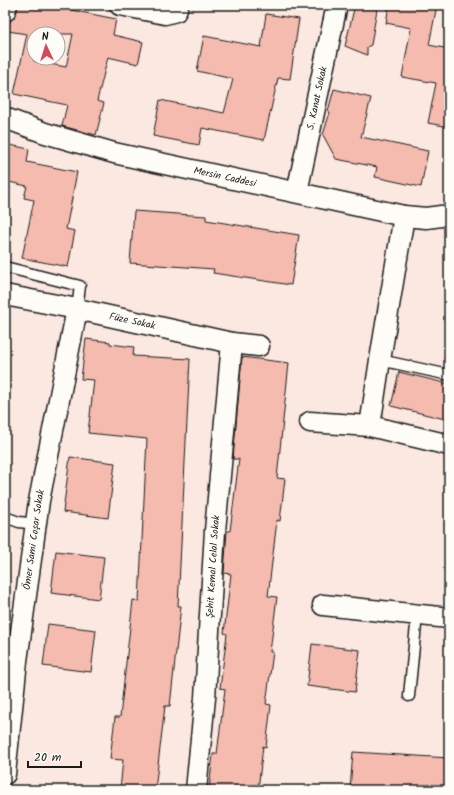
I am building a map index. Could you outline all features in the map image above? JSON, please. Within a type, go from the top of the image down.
[{"type":"street","points":[[5,11],[7,5]]},
{"type":"street","points":[[120,5],[165,14],[176,11],[178,5]]},
{"type":"street","name":"S. Kanat Sokak","points":[[297,192],[337,5]]},
{"type":"street","name":"Mersin Caddesi","points":[[5,118],[45,133],[114,153],[404,216],[426,218],[449,215]]},
{"type":"street","points":[[370,426],[404,216]]},
{"type":"street","name":"Füze Sokak","points":[[5,295],[232,343],[259,346]]},
{"type":"street","name":"Ömer Sami Coşar Sokak","points":[[5,774],[17,661],[36,524],[76,309]]},
{"type":"street","name":"Şehit Kemal Celal Sokak","points":[[196,790],[205,698],[215,531],[232,343]]},
{"type":"street","points":[[310,422],[370,426],[449,445]]},
{"type":"street","points":[[323,605],[449,618]]},
{"type":"lane","points":[[5,267],[80,286],[76,309]]},
{"type":"lane","points":[[380,360],[449,375]]},
{"type":"lane","points":[[5,517],[19,522],[36,524]]},
{"type":"lane","points":[[409,696],[417,615]]},
{"type":"building","points":[[18,5],[61,5],[61,8],[116,19],[113,35],[143,42],[138,64],[108,57],[97,101],[104,103],[96,135],[62,126],[67,105],[14,94],[26,39],[26,66],[66,67],[73,34],[66,34],[66,26],[26,26],[26,34],[8,31],[10,21],[16,15]]},
{"type":"building","points":[[355,5],[364,5],[377,9],[371,45],[367,47],[367,55],[345,46]]},
{"type":"building","points":[[389,5],[437,5],[429,45],[449,49],[449,127],[428,123],[436,83],[402,77],[411,28],[386,23]]},
{"type":"building","points":[[266,14],[299,19],[290,79],[278,78],[264,140],[202,128],[199,145],[153,136],[160,100],[224,113],[233,79],[197,71],[204,36],[261,47]]},
{"type":"building","points":[[334,89],[371,98],[361,137],[428,151],[421,187],[375,177],[377,167],[336,159],[323,135],[330,112],[328,111]]},
{"type":"building","points":[[5,144],[29,149],[27,162],[77,172],[66,229],[75,231],[68,267],[22,258],[34,200],[24,198],[27,186],[5,181]]},
{"type":"building","points":[[134,211],[206,216],[206,220],[299,235],[291,285],[213,273],[214,269],[130,263]]},
{"type":"building","points":[[86,339],[134,347],[133,356],[190,359],[178,606],[181,606],[170,706],[165,706],[155,790],[120,790],[123,760],[110,759],[115,717],[120,717],[133,600],[139,601],[147,439],[88,433],[94,380],[81,379]]},
{"type":"building","points":[[242,357],[289,363],[277,478],[285,479],[280,521],[277,520],[268,596],[277,597],[270,652],[273,652],[266,704],[271,705],[266,747],[263,746],[258,790],[209,790],[213,754],[217,754],[225,689],[220,688],[227,634],[224,633],[231,574],[224,573],[227,531],[230,531],[239,459],[233,459]]},
{"type":"building","points":[[399,372],[449,384],[449,420],[391,406]]},
{"type":"building","points":[[70,457],[115,463],[108,518],[63,512]]},
{"type":"building","points":[[56,551],[104,557],[99,599],[51,593]]},
{"type":"building","points":[[48,624],[96,630],[91,672],[43,666]]},
{"type":"building","points":[[312,644],[360,650],[355,692],[307,686]]},
{"type":"building","points":[[353,752],[449,758],[449,790],[350,790]]}]
